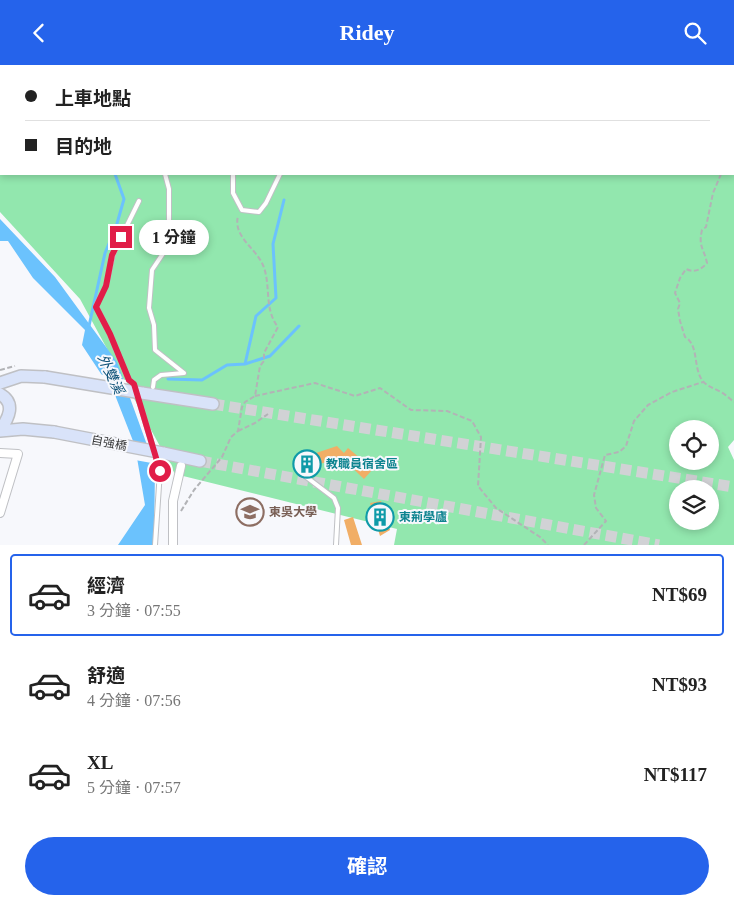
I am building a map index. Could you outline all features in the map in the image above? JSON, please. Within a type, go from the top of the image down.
[{"type":"main road","points":[[0,383],[21,376],[45,377],[213,404]]},
{"type":"main road","points":[[0,394],[6,398],[10,406],[9,414],[0,430]]},
{"type":"main road","name":"自強橋","points":[[0,430],[23,429],[54,432],[200,461]]},
{"type":"street","points":[[0,453],[18,454],[0,513]]},
{"type":"street","points":[[173,545],[173,501],[180,465]]},
{"type":"lane","points":[[153,387],[154,380],[161,375],[184,373],[155,350],[154,325],[148,308],[152,270],[166,249],[169,227],[169,189],[165,175]]},
{"type":"lane","points":[[233,175],[233,193],[242,211],[260,212],[280,175]]},
{"type":"lane","points":[[139,201],[112,255],[106,286],[96,307],[110,334],[129,380],[134,384],[160,471],[155,545]]},
{"type":"lane","points":[[301,471],[334,498],[338,508],[336,545]]},
{"type":"path","points":[[721,175],[713,193],[706,227],[702,230],[699,242],[705,253],[707,263],[697,271],[686,269],[674,293],[680,303],[678,309],[680,321],[685,337],[688,338],[695,351],[700,376],[710,388],[721,392],[734,402]]},
{"type":"path","points":[[242,211],[238,215],[238,228],[247,244],[261,261],[266,273],[268,303],[278,327],[264,353],[264,361],[260,366],[255,396]]},
{"type":"path","points":[[584,545],[606,521],[596,508],[594,495],[605,455],[619,452],[626,446],[634,421],[648,405],[672,392],[704,382]]},
{"type":"path","points":[[238,431],[244,402],[255,396],[315,383],[355,395],[380,388],[411,410],[447,411],[472,421],[481,437],[478,486],[496,508],[540,537],[548,545]]},
{"type":"path","points":[[173,526],[194,490],[222,457],[231,437],[268,414]]},
{"type":"green space","points":[[0,175],[734,175],[734,440],[728,447],[734,460],[734,545],[394,545],[397,529],[175,474],[80,299],[0,212]]},
{"type":"water","name":"外雙溪","points":[[0,219],[55,277],[117,362],[155,467],[154,545],[118,545],[145,505],[135,446],[115,395],[82,345],[85,330],[33,278],[8,241],[0,241]]},
{"type":"pier","points":[[99,374],[126,380],[132,396],[112,394]]},
{"type":"pier","points":[[131,441],[150,444],[157,464],[135,460]]},
{"type":"building","name":"教職員宿舍區","points":[[337,446],[344,453],[348,448],[373,469],[364,479],[342,458],[304,468],[300,467],[297,470],[295,460]]},
{"type":"building","name":"東荊學廬","points":[[381,501],[390,530],[380,536],[370,503]]},
{"type":"building","points":[[353,517],[362,545],[351,545],[344,520]]},
{"type":"waterway","points":[[89,326],[105,253],[116,227],[124,199],[115,175]]},
{"type":"waterway","points":[[168,379],[202,380],[227,365],[245,364],[256,316],[276,298],[273,244],[284,200]]},
{"type":"waterway","points":[[245,364],[270,356],[299,326]]},
{"type":"tunnel","points":[[213,404],[734,487]]},
{"type":"tunnel","points":[[200,461],[659,545]]},
{"type":"place","name":"教職員宿舍區","points":[[307,464]]},
{"type":"place","name":"東吳大學","points":[[250,512]]},
{"type":"place","name":"東荊學廬","points":[[380,517]]},
{"type":"route","points":[[121,237],[112,255],[106,286],[96,307],[110,334],[129,380],[134,384],[160,471]]}]
